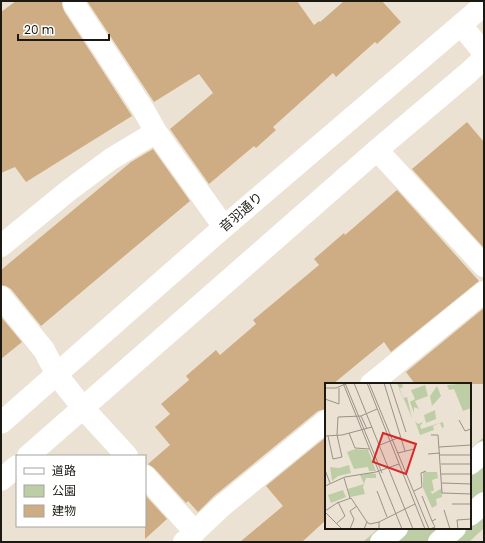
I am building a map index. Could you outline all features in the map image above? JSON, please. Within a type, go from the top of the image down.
[{"type":"main road","points":[[74,4],[143,109],[156,132],[224,227]]},
{"type":"main road","name":"音羽通り","points":[[1,423],[58,375],[224,227],[484,5]]},
{"type":"main road","points":[[461,25],[484,53]]},
{"type":"main road","points":[[29,455],[484,58]]},
{"type":"main road","points":[[1,246],[68,191],[111,159],[156,132]]},
{"type":"main road","points":[[377,150],[484,266]]},
{"type":"main road","points":[[372,383],[484,292]]},
{"type":"main road","points":[[1,297],[44,350],[58,375],[83,408],[125,455]]},
{"type":"main road","points":[[146,477],[189,537],[222,506],[325,422]]},
{"type":"main road","points":[[471,463],[484,452]]},
{"type":"main road","points":[[1,480],[16,467]]},
{"type":"main road","points":[[471,514],[484,503]]},
{"type":"main road","points":[[381,542],[396,529]]},
{"type":"main road","points":[[439,542],[454,529]]},
{"type":"green space","points":[[484,437],[484,528],[469,542],[363,542],[378,529],[471,529],[471,448]]},
{"type":"building","points":[[16,1],[62,1],[64,11],[132,116],[26,182],[15,167],[1,173],[1,12]]},
{"type":"building","points":[[87,1],[297,1],[314,25],[319,21],[320,22],[344,1],[382,1],[401,22],[377,44],[375,42],[336,77],[333,73],[273,127],[276,130],[256,148],[254,146],[209,184],[170,129],[213,93],[199,74],[154,102]]},
{"type":"building","points":[[467,122],[484,142],[484,248],[412,169]]},
{"type":"building","points":[[153,149],[190,201],[41,326],[11,289],[1,285],[1,270],[131,162]]},
{"type":"building","points":[[397,190],[479,281],[391,352],[384,342],[334,383],[325,383],[325,409],[318,411],[214,496],[198,512],[188,501],[186,503],[154,468],[148,464],[170,445],[155,427],[170,414],[161,404],[189,380],[186,376],[216,350],[220,355],[256,324],[253,320],[319,265],[314,259],[344,233],[345,235]]},
{"type":"building","points":[[484,308],[484,384],[414,383],[406,372]]},
{"type":"building","points":[[1,317],[22,342],[1,359]]},
{"type":"building","points":[[325,438],[325,521],[302,542],[240,542],[283,506],[266,486]]},
{"type":"building","points":[[146,496],[167,519],[145,539],[146,527]]}]
